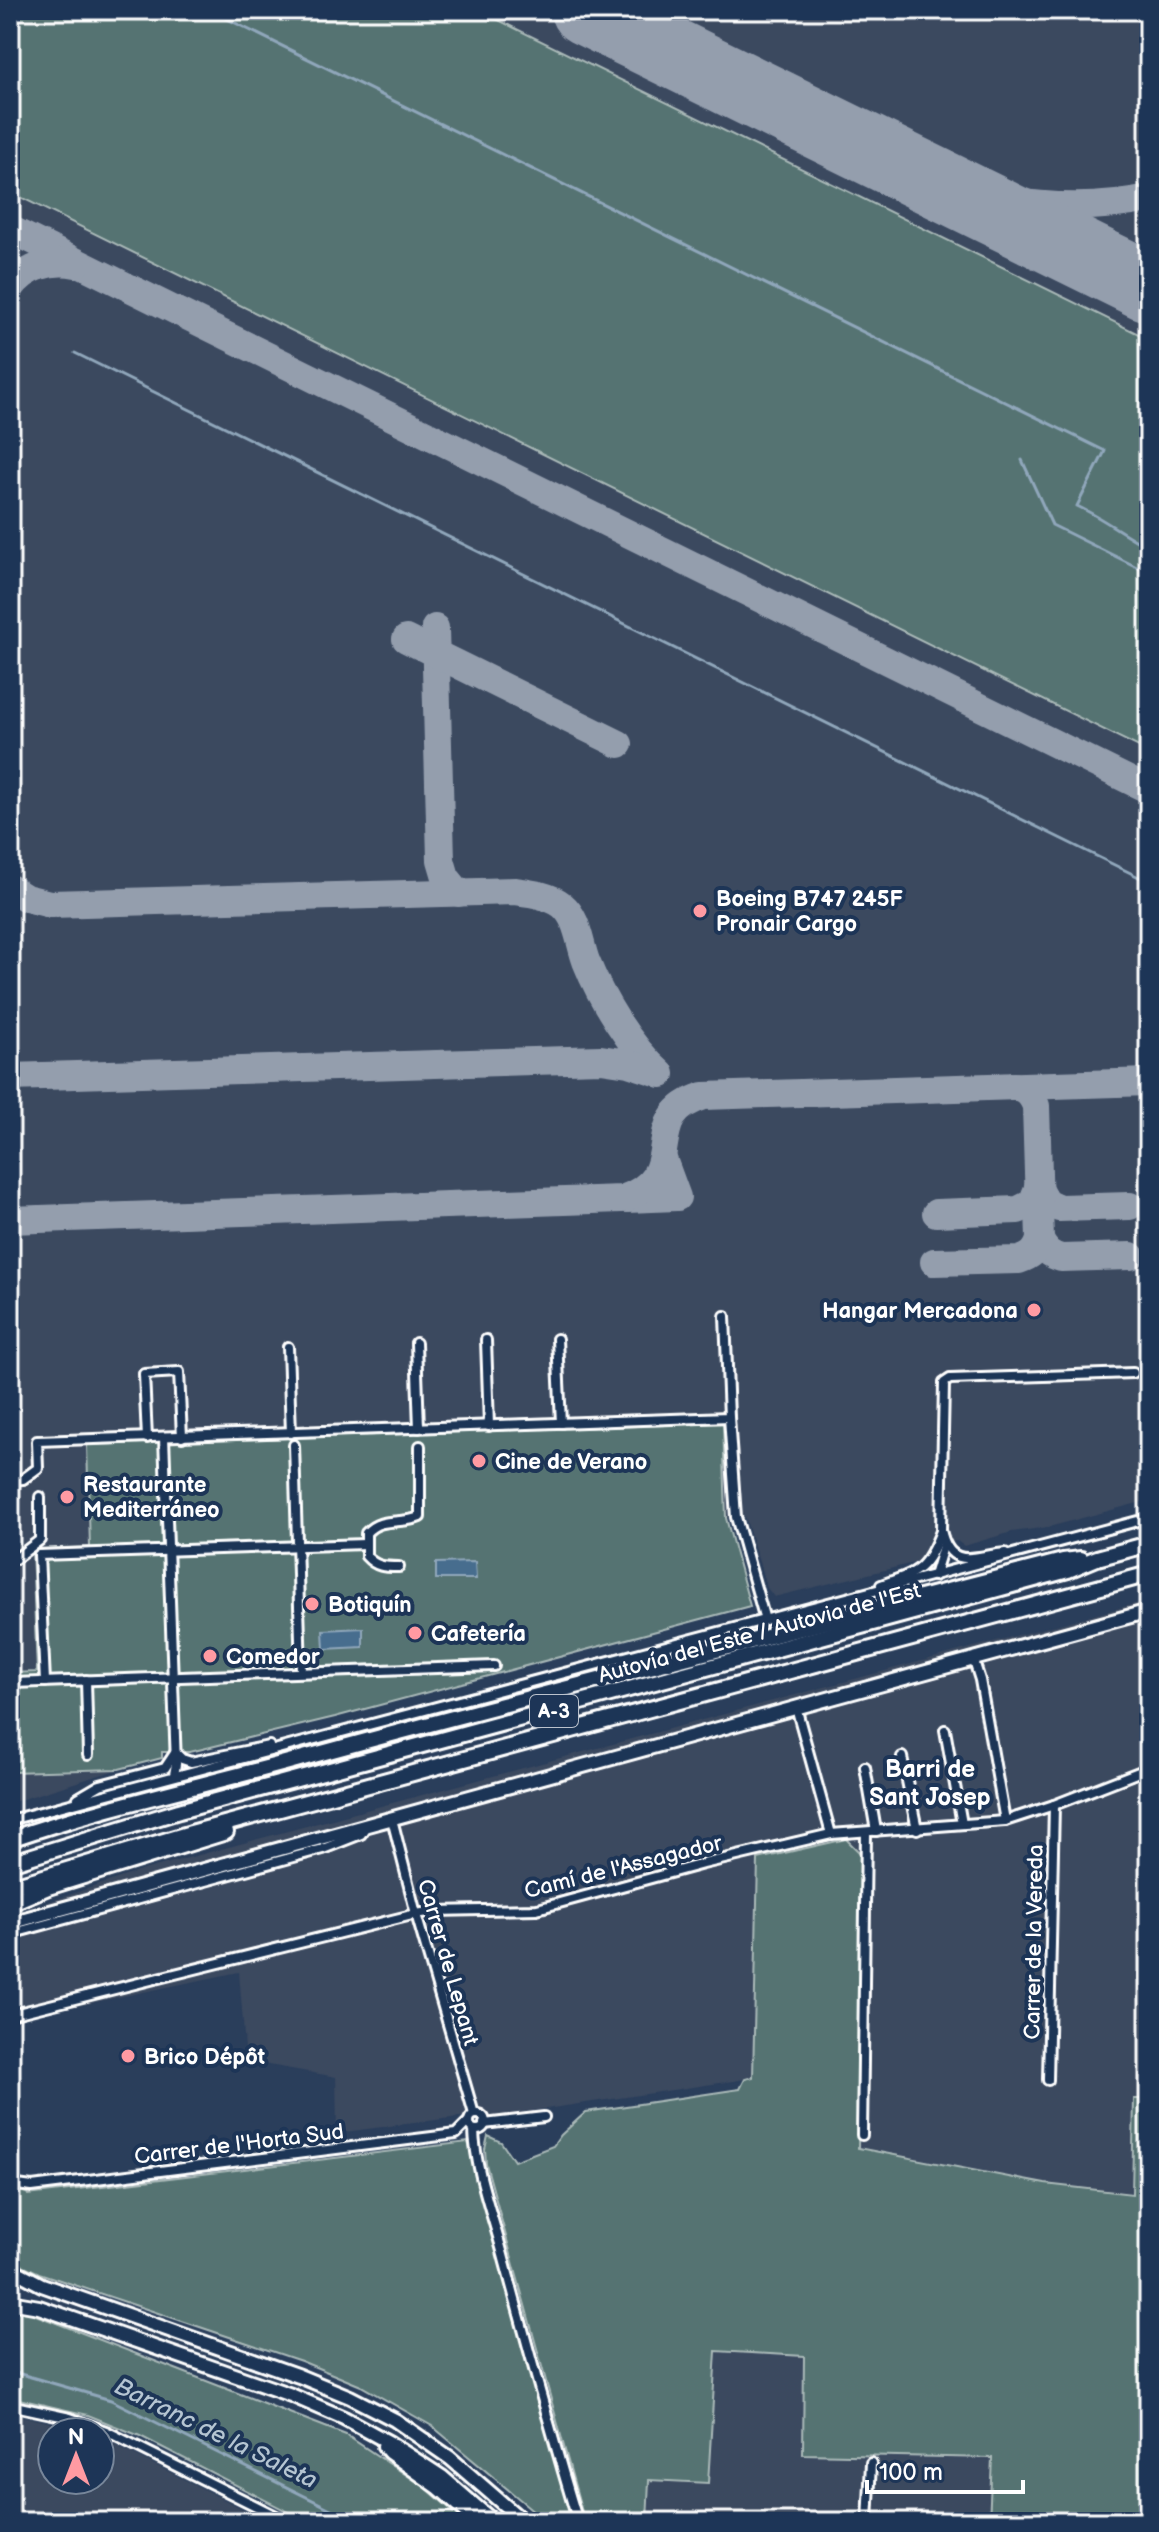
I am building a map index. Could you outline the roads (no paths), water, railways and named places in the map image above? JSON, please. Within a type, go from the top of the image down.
[{"type":"highway","name":"Autovía del Este / Autovia de l'Est","points":[[10,1863],[165,1815],[1053,1574],[1149,1544]]},
{"type":"highway","points":[[10,1839],[655,1664],[1063,1561],[1097,1558]]},
{"type":"highway","name":"Autovía del Este / Autovia de l'Est","points":[[10,1887],[191,1833],[1149,1574]]},
{"type":"highway","points":[[10,1903],[48,1887],[197,1843],[272,1812]]},
{"type":"main road","points":[[10,1923],[1149,1611]]},
{"type":"main road","points":[[10,2268],[42,2285],[350,2397],[395,2420],[450,2458],[524,2522]]},
{"type":"main road","points":[[10,2302],[39,2307],[291,2395],[377,2435],[442,2477],[494,2522]]},
{"type":"main road","points":[[377,2435],[389,2452],[438,2487],[478,2522]]},
{"type":"street","points":[[725,1316],[736,1517],[765,1620]]},
{"type":"street","points":[[557,1339],[561,1423]]},
{"type":"street","points":[[486,1340],[489,1426]]},
{"type":"street","points":[[416,1343],[419,1428]]},
{"type":"street","points":[[288,1347],[291,1433]]},
{"type":"street","points":[[147,1438],[144,1374],[179,1372],[182,1437]]},
{"type":"street","points":[[1029,1551],[963,1560],[952,1555],[944,1543],[941,1530],[944,1383],[950,1379],[1133,1373]]},
{"type":"street","points":[[10,1480],[23,1479],[38,1468],[37,1441],[729,1417]]},
{"type":"street","points":[[164,1437],[176,1752],[174,1775]]},
{"type":"street","points":[[294,1445],[301,1671]]},
{"type":"street","points":[[399,1567],[383,1567],[366,1556],[366,1533],[372,1526],[384,1522],[420,1517],[420,1446]]},
{"type":"street","points":[[10,1559],[15,1559],[40,1540],[40,1497]]},
{"type":"street","points":[[10,1820],[1149,1518]]},
{"type":"street","points":[[833,1603],[913,1574],[930,1559],[941,1530]]},
{"type":"street","points":[[934,1576],[944,1543]]},
{"type":"street","points":[[45,1682],[39,1555],[365,1544]]},
{"type":"street","points":[[973,1658],[980,1680],[1005,1821]]},
{"type":"street","points":[[13,1683],[494,1666]]},
{"type":"street","points":[[86,1680],[88,1755]]},
{"type":"street","points":[[796,1707],[831,1834]]},
{"type":"street","points":[[945,1730],[962,1824]]},
{"type":"street","points":[[176,1752],[182,1759],[191,1762],[249,1748],[303,1741]]},
{"type":"street","points":[[71,1802],[100,1785],[165,1768],[176,1752]]},
{"type":"street","points":[[902,1757],[917,1829]]},
{"type":"street","points":[[862,2135],[871,1832],[865,1767]]},
{"type":"street","name":"Camí de l'Assagador","points":[[10,2015],[416,1914],[537,1909],[703,1864],[831,1834],[1005,1821],[1149,1768]]},
{"type":"street","name":"Carrer de la Vereda","points":[[1048,2080],[1054,1805]]},
{"type":"street","name":"Carrer de Lepant","points":[[392,1819],[474,2114]]},
{"type":"street","points":[[10,1934],[323,1849],[361,1834],[366,1826]]},
{"type":"street","points":[[472,2129],[481,2129],[484,2117],[474,2114],[469,2118],[476,2150],[542,2401],[578,2522]]},
{"type":"street","points":[[484,2124],[544,2117]]},
{"type":"street","name":"Carrer de l'Horta Sud","points":[[10,2184],[32,2187],[456,2134],[472,2129]]},
{"type":"street","points":[[10,2405],[70,2418],[106,2431],[288,2522]]},
{"type":"street","points":[[868,2522],[871,2463]]},
{"type":"waterway","points":[[209,10],[1105,451],[1077,506],[1149,548]]},
{"type":"waterway","points":[[75,353],[1149,882]]},
{"type":"waterway","points":[[1022,460],[1052,525],[1149,573]]},
{"type":"waterway","name":"Barranc de la Saleta","points":[[10,2371],[111,2400],[357,2522]]},
{"type":"place","name":"Boeing B747 245F Pronair Cargo","points":[[700,911]]},
{"type":"place","name":"Hangar Mercadona","points":[[1034,1310]]},
{"type":"place","name":"Cine de Verano","points":[[479,1461]]},
{"type":"place","name":"Restaurante Mediterráneo","points":[[67,1497]]},
{"type":"place","name":"Botiquín","points":[[312,1604]]},
{"type":"place","name":"Cafetería","points":[[415,1633]]},
{"type":"place","name":"Comedor","points":[[210,1656]]},
{"type":"place","name":"Brico Dépôt","points":[[128,2056]]},
{"type":"district","name":"Barri de Sant Josep","points":[[930,1783]]}]
